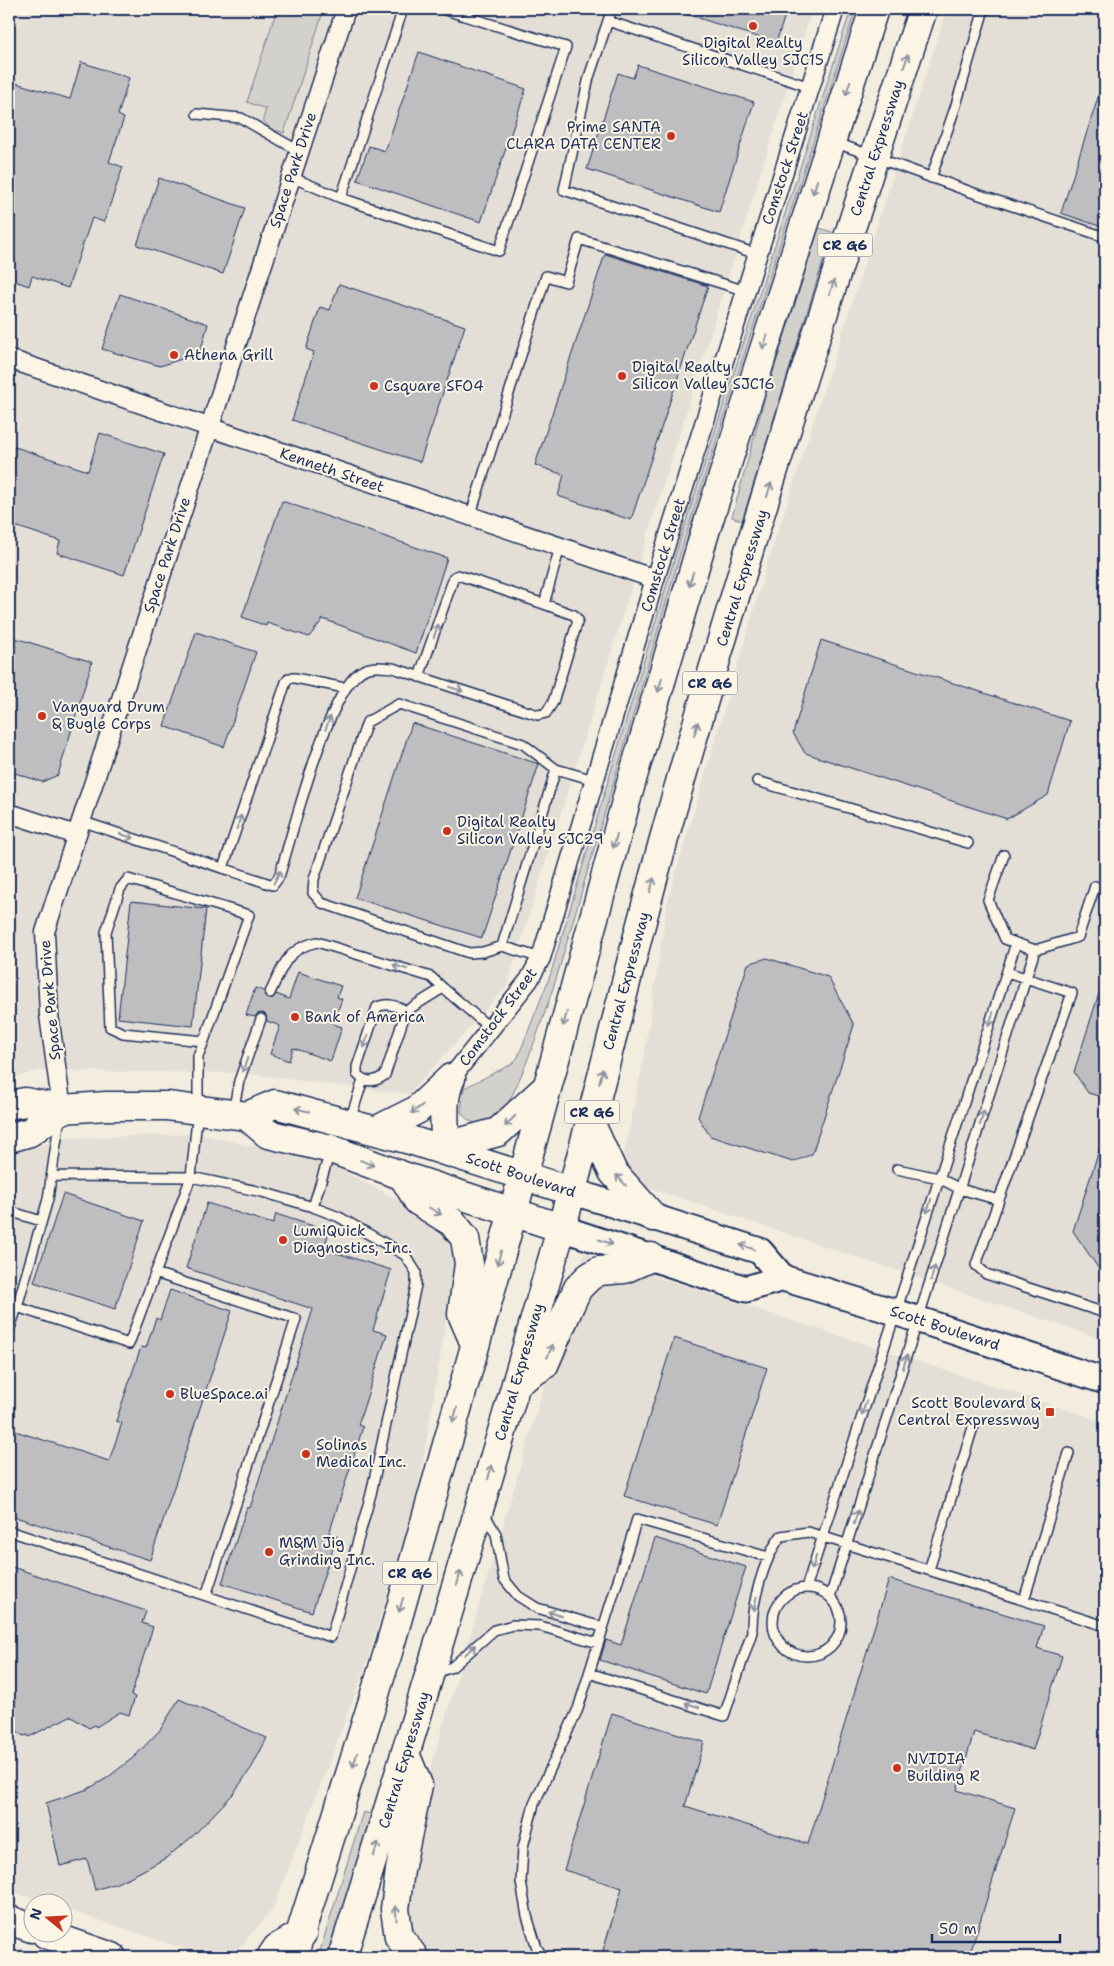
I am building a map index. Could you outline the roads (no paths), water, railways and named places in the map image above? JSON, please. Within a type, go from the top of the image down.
[{"type":"main road","name":"CR G6","points":[[298,1945],[386,1658],[513,1212],[633,776],[702,541],[874,9]]},
{"type":"main road","name":"Central Expressway","points":[[342,1957],[406,1756],[561,1228],[667,831],[693,742],[817,334],[923,9]]},
{"type":"main road","points":[[451,1078],[446,1089],[444,1108],[445,1151],[465,1141],[498,1132],[546,1088]]},
{"type":"main road","points":[[377,1130],[417,1110],[451,1078]]},
{"type":"main road","points":[[9,1105],[25,1102],[62,1109],[143,1105],[198,1109],[240,1115],[268,1134],[331,1149],[403,1176],[746,1289],[783,1278]]},
{"type":"main road","name":"Scott Boulevard","points":[[240,1115],[275,1104],[377,1130],[760,1251],[783,1278],[1105,1381]]},
{"type":"main road","points":[[9,1138],[30,1132],[62,1109]]},
{"type":"main road","points":[[590,1120],[614,1172],[653,1217]]},
{"type":"main road","points":[[403,1176],[418,1201],[452,1222],[465,1238],[470,1264],[462,1314],[475,1344]]},
{"type":"main road","points":[[516,1383],[544,1365],[578,1288],[589,1277],[598,1271],[624,1269],[651,1257]]},
{"type":"main road","points":[[406,1756],[418,1785],[400,1870],[395,1909],[399,1937],[414,1957]]},
{"type":"main road","points":[[9,1920],[22,1925]]},
{"type":"main road","points":[[72,1943],[111,1957]]},
{"type":"main road","points":[[271,1957],[277,1948],[298,1945]]},
{"type":"street","name":"Space Park Drive","points":[[62,1109],[49,1014],[45,932],[346,9]]},
{"type":"street","name":"Comstock Street","points":[[451,1078],[529,980],[541,958],[655,579],[835,9]]},
{"type":"street","name":"Kenneth Street","points":[[9,359],[655,579]]},
{"type":"street","points":[[9,813],[79,828]]},
{"type":"lane","points":[[341,198],[403,9]]},
{"type":"lane","points":[[291,177],[341,198],[500,251],[566,48],[442,9]]},
{"type":"lane","points":[[612,9],[589,77],[564,190],[757,254]]},
{"type":"lane","points":[[931,178],[956,105],[984,9]]},
{"type":"lane","points":[[608,21],[810,87]]},
{"type":"lane","points":[[197,114],[242,118],[299,151]]},
{"type":"lane","points":[[830,141],[931,178],[1105,236]]},
{"type":"lane","points":[[470,517],[546,276],[566,282],[579,239],[746,291]]},
{"type":"lane","points":[[544,604],[560,547]]},
{"type":"lane","points":[[79,828],[223,868],[273,885],[279,877],[319,748],[336,705],[345,688],[361,671],[372,666],[393,668],[419,677],[538,715],[546,713],[553,702],[578,620],[574,615],[458,575],[454,577],[419,677]]},
{"type":"lane","points":[[223,868],[286,682],[289,678],[295,678],[345,688]]},
{"type":"lane","points":[[541,958],[502,946],[483,952],[469,953],[322,903],[313,893],[314,879],[367,722],[399,704],[523,744],[556,769],[594,780]]},
{"type":"lane","points":[[502,946],[556,769]]},
{"type":"lane","points":[[758,781],[968,843]]},
{"type":"lane","points":[[1004,855],[988,900],[1005,940],[1035,950],[1078,937],[1095,886]]},
{"type":"lane","points":[[17,1307],[129,1344],[191,1177],[198,1109],[198,1056],[204,1041],[249,915],[128,879],[120,889],[106,932],[110,1027],[124,1033],[204,1041]]},
{"type":"lane","points":[[270,992],[287,959],[300,946],[317,942],[431,977],[490,1028]]},
{"type":"lane","points":[[806,1588],[894,1312],[1016,943]]},
{"type":"lane","points":[[830,1597],[1035,950]]},
{"type":"lane","points":[[1007,972],[1072,993],[976,1265],[986,1274],[1105,1313]]},
{"type":"lane","points":[[406,1011],[391,1004],[377,1007],[357,1067],[357,1074],[363,1080],[370,1082],[385,1075],[406,1011],[443,988]]},
{"type":"lane","points":[[240,1115],[239,1081],[261,1019]]},
{"type":"lane","points":[[349,1123],[363,1080]]},
{"type":"lane","points":[[9,1331],[52,1176],[62,1109]]},
{"type":"lane","points":[[313,1207],[331,1149]]},
{"type":"lane","points":[[897,1169],[939,1178],[960,1189],[999,1200]]},
{"type":"lane","points":[[9,1531],[331,1637],[356,1552],[405,1343],[416,1285],[416,1272],[406,1254],[334,1214],[313,1207],[262,1192],[191,1177],[52,1176]]},
{"type":"lane","points":[[9,1211],[41,1221]]},
{"type":"lane","points":[[155,1273],[296,1319],[206,1596]]},
{"type":"lane","points":[[929,1570],[974,1424]]},
{"type":"lane","points":[[1024,1600],[1069,1453]]},
{"type":"lane","points":[[480,1506],[496,1534],[504,1579],[518,1596],[537,1608],[602,1627]]},
{"type":"lane","points":[[543,1957],[537,1948],[527,1916],[521,1882],[524,1847],[534,1804],[578,1709],[637,1519],[768,1557]]},
{"type":"lane","points":[[589,1673],[724,1716],[752,1632],[756,1600],[771,1548],[780,1536],[808,1532],[1105,1626]]},
{"type":"lane","points":[[806,1588],[815,1589],[830,1597],[837,1606],[841,1617],[841,1628],[837,1639],[829,1648],[819,1654],[808,1656],[796,1654],[786,1648],[778,1640],[774,1629],[774,1617],[778,1606],[785,1597],[795,1591],[806,1588]]},
{"type":"lane","points":[[430,1675],[452,1667],[494,1630],[514,1625],[540,1626],[598,1643]]},
{"type":"place","name":"Digital Realty Silicon Valley SJC15","points":[[753,26]]},
{"type":"place","name":"Prime SANTA CLARA DATA CENTER","points":[[671,136]]},
{"type":"place","name":"Athena Grill","points":[[174,355]]},
{"type":"place","name":"Digital Realty Silicon Valley SJC16","points":[[622,376]]},
{"type":"place","name":"Csquare SFO4","points":[[374,386]]},
{"type":"place","name":"Vanguard Drum & Bugle Corps","points":[[42,716]]},
{"type":"place","name":"Digital Realty Silicon Valley SJC29","points":[[447,831]]},
{"type":"place","name":"Bank of America","points":[[295,1017]]},
{"type":"place","name":"LumiQuick Diagnostics, Inc.","points":[[283,1240]]},
{"type":"place","name":"BlueSpace.ai","points":[[170,1394]]},
{"type":"place","name":"Scott Boulevard & Central Expressway","points":[[1050,1412]]},
{"type":"place","name":"Solinas Medical Inc.","points":[[306,1454]]},
{"type":"place","name":"M&M Jig Grinding Inc.","points":[[269,1552]]},
{"type":"place","name":"NVIDIA Building R","points":[[897,1768]]}]
